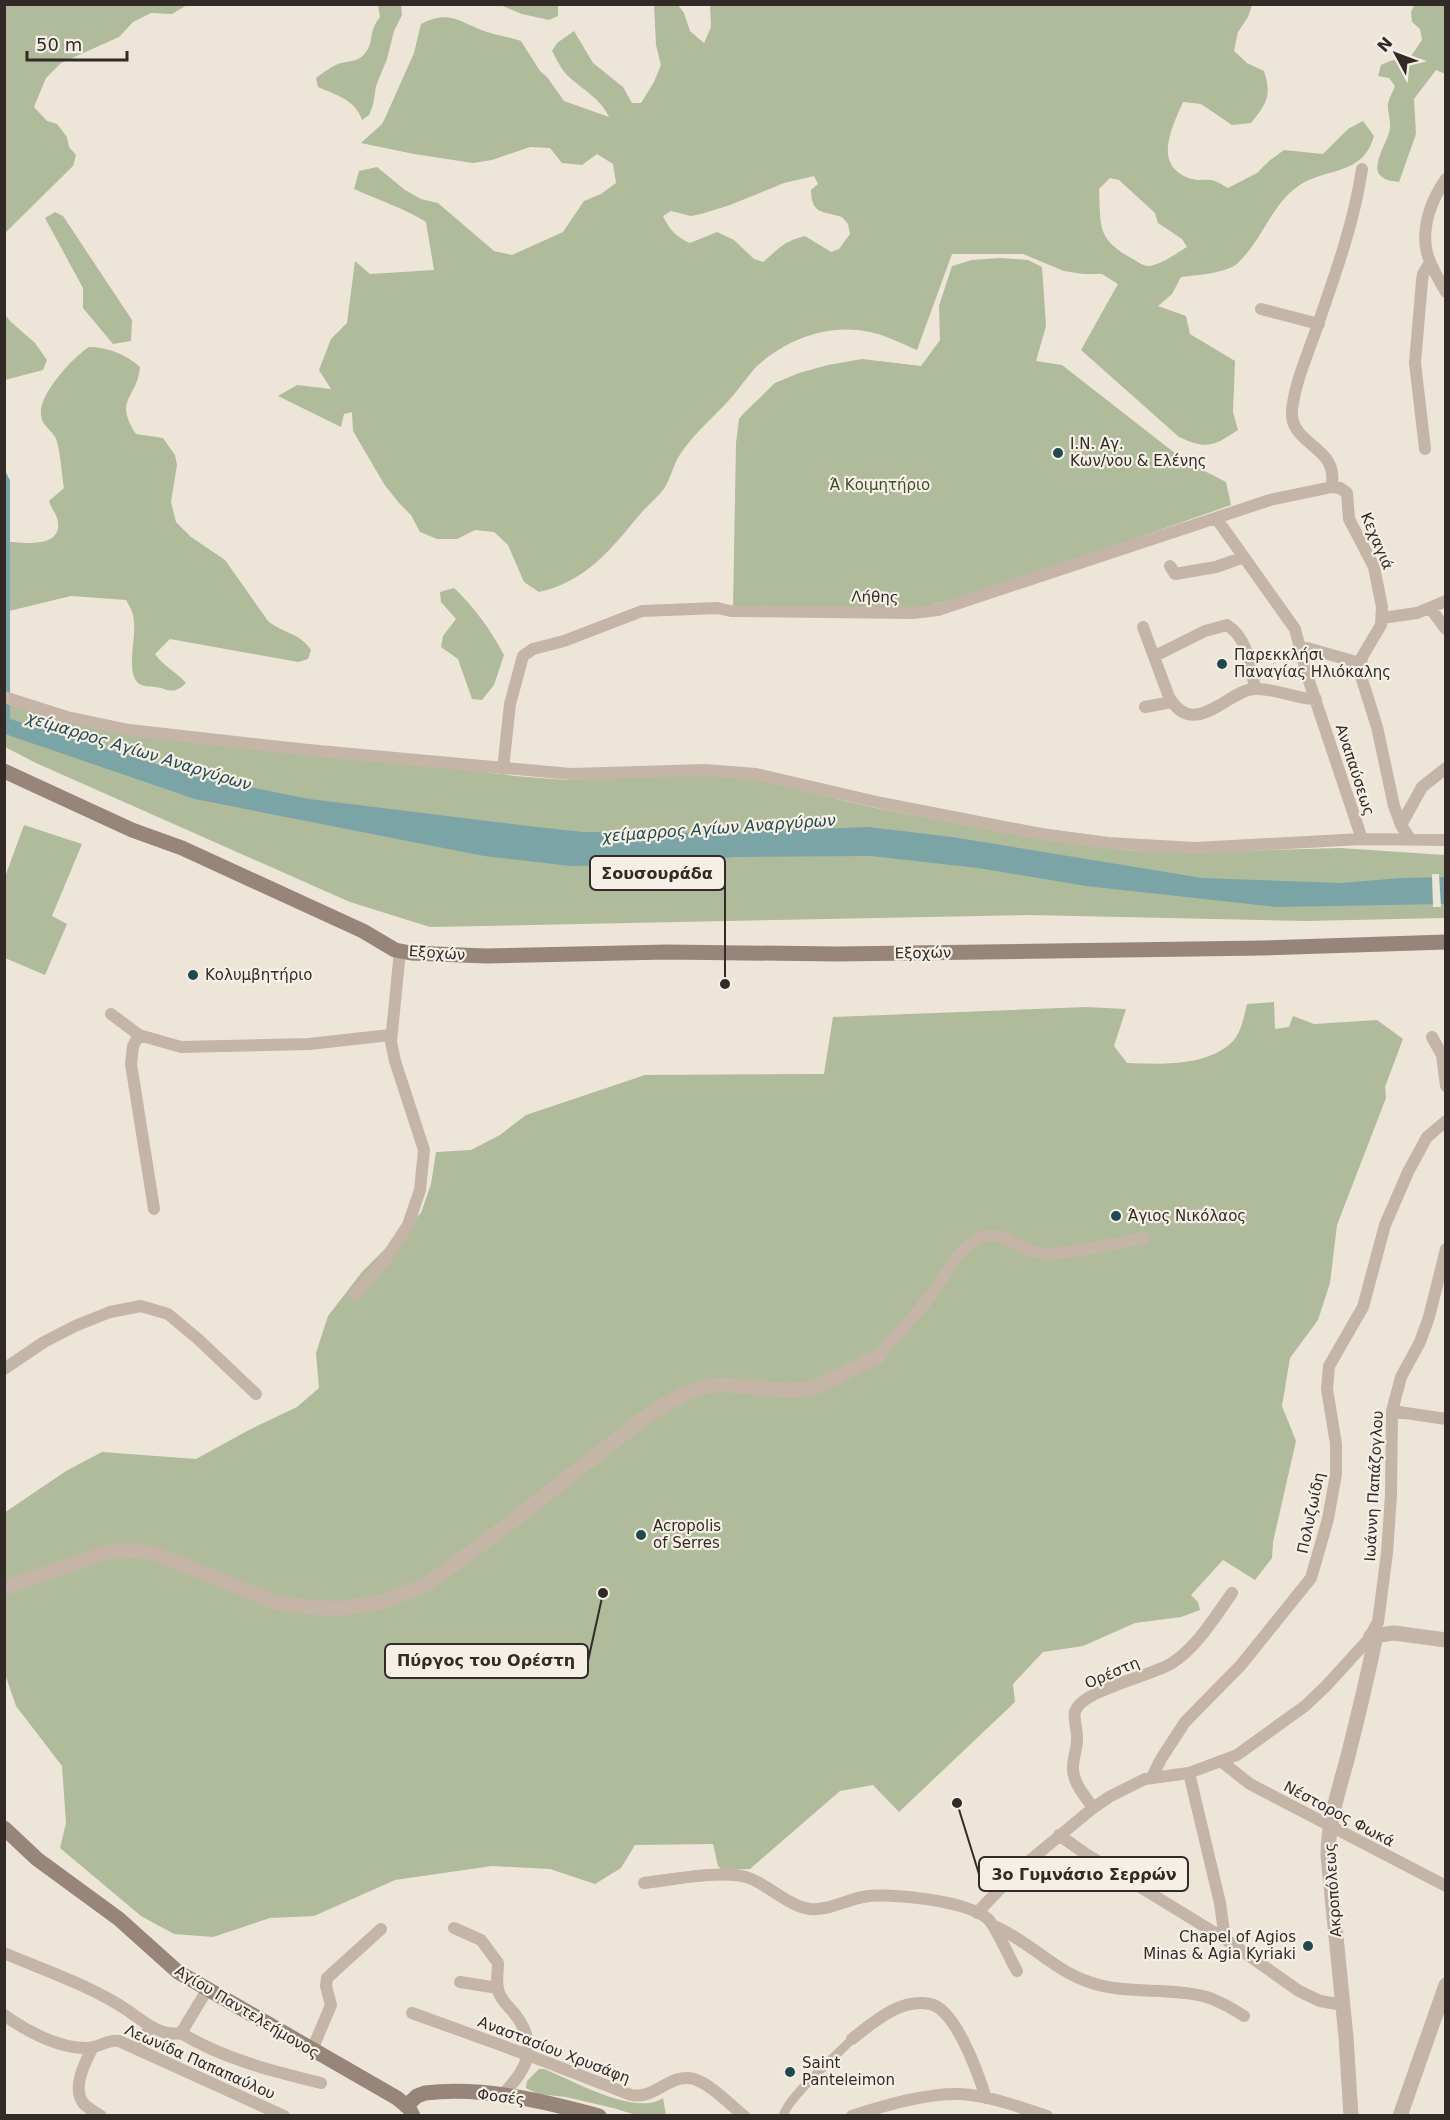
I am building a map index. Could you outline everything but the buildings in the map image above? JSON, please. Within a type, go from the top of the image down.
[{"type":"main road","name":"Εξοχών","points":[[4,771],[132,830],[182,848],[363,931],[400,951],[486,956],[667,952],[838,954],[1251,949],[1446,942]]},
{"type":"main road","name":"Αγίου Παντελεήμονος","points":[[4,1828],[38,1859],[132,1930],[178,1972],[410,2110]]},
{"type":"main road","name":"Φοσές","points":[[410,2110],[417,2096],[432,2092],[502,2095],[599,2115]]},
{"type":"street","name":"Κεχαγιά","points":[[1362,169],[1342,252],[1296,387],[1292,419],[1293,426],[1301,436],[1328,463],[1333,474],[1332,487],[1342,489],[1348,496],[1349,519],[1371,560],[1376,575],[1382,618]]},
{"type":"street","points":[[1446,179],[1437,192],[1425,229],[1424,246],[1430,264],[1446,292]]},
{"type":"street","points":[[1425,449],[1418,396],[1416,349],[1422,280],[1430,264]]},
{"type":"street","points":[[1261,309],[1318,324]]},
{"type":"street","name":"Λήθης","points":[[503,769],[514,686],[523,656],[533,649],[564,641],[642,611],[717,608],[730,611],[932,612],[1285,495],[1332,487]]},
{"type":"street","name":"Αναπαύσεως","points":[[1216,518],[1291,621],[1362,839],[1446,840]]},
{"type":"street","points":[[1170,566],[1175,574],[1216,567],[1244,557]]},
{"type":"street","points":[[1410,839],[1401,825],[1392,801],[1377,727],[1360,673],[1360,663],[1382,618],[1409,615],[1446,601]]},
{"type":"street","points":[[1430,608],[1446,629]]},
{"type":"street","points":[[1155,656],[1205,631],[1227,626],[1232,629],[1246,650],[1251,662],[1255,689]]},
{"type":"street","points":[[1143,627],[1172,702],[1184,711],[1199,714],[1226,703],[1245,691],[1255,689],[1316,699]]},
{"type":"street","points":[[1300,646],[1360,663]]},
{"type":"street","points":[[4,697],[68,717],[153,734],[571,774],[694,770],[739,771],[881,803],[1031,832],[1134,845],[1195,848],[1362,839]]},
{"type":"street","points":[[1145,706],[1172,702]]},
{"type":"street","points":[[1401,825],[1422,787],[1446,768]]},
{"type":"street","name":"Εξοχών","points":[[355,1294],[385,1260],[408,1225],[420,1190],[424,1150],[395,1061],[390,1035],[400,951]]},
{"type":"street","points":[[111,1014],[139,1035],[181,1047],[309,1044],[390,1035]]},
{"type":"street","points":[[139,1035],[133,1046],[131,1064],[154,1209]]},
{"type":"street","points":[[1432,1037],[1442,1055],[1446,1086]]},
{"type":"street","name":"Πολυζωίδη","points":[[1152,1777],[1185,1722],[1241,1665],[1311,1578],[1326,1528],[1336,1474],[1336,1444],[1327,1389],[1329,1366],[1363,1307],[1385,1225],[1408,1172],[1427,1137],[1446,1121]]},
{"type":"street","points":[[4,1588],[107,1552],[134,1551],[153,1553],[275,1602],[339,1609],[385,1600],[427,1584],[497,1533],[648,1415],[669,1403],[696,1390],[722,1385],[781,1390],[810,1388],[878,1357],[930,1297],[966,1247],[981,1238],[993,1235],[1009,1239],[1022,1248],[1036,1253],[1059,1252],[1144,1238]]},
{"type":"street","name":"Ιωάννη Παπάζογλου","points":[[977,1913],[1016,1872],[1059,1835],[1093,1808],[1124,1788],[1152,1777],[1189,1773],[1222,1762],[1249,1747],[1305,1706],[1374,1635],[1379,1616],[1389,1528],[1392,1411],[1401,1377],[1420,1342],[1430,1317],[1446,1249]]},
{"type":"street","points":[[4,1369],[44,1342],[75,1326],[110,1312],[141,1306],[168,1314],[256,1394]]},
{"type":"street","points":[[1392,1411],[1446,1419]]},
{"type":"street","name":"Ορέστη","points":[[1093,1808],[1073,1773],[1077,1740],[1075,1717],[1077,1708],[1097,1693],[1153,1672],[1181,1657],[1232,1593]]},
{"type":"street","points":[[1374,1635],[1394,1633],[1446,1640]]},
{"type":"street","name":"Ακροπόλεως","points":[[1351,2115],[1328,1856],[1329,1827],[1364,1693],[1374,1635]]},
{"type":"street","name":"Νέστορος Φωκά","points":[[1222,1762],[1240,1778],[1329,1827],[1446,1886]]},
{"type":"street","points":[[1189,1773],[1220,1903],[1225,1939]]},
{"type":"street","points":[[1059,1835],[1225,1939],[1306,1995],[1326,2003],[1343,2005]]},
{"type":"street","points":[[644,1883],[739,1875],[807,1909],[817,1909],[878,1895],[940,1902],[987,1918],[994,1926],[1017,1971]]},
{"type":"street","points":[[994,1926],[1010,1933],[1069,1974],[1089,1982],[1121,1990],[1203,1996],[1218,2001],[1244,2016]]},
{"type":"street","points":[[454,1928],[481,1940],[498,1963],[498,1985],[501,1998],[521,2024],[528,2055],[522,2073],[502,2095]]},
{"type":"street","points":[[312,2050],[332,2005],[325,1983],[327,1978],[381,1929]]},
{"type":"street","points":[[4,1953],[94,1990],[150,2026],[174,2035],[181,2034],[194,2042],[254,2067],[321,2082]]},
{"type":"street","points":[[460,1982],[498,1985]]},
{"type":"street","points":[[1400,2115],[1446,1985]]},
{"type":"street","points":[[181,2034],[207,1990]]},
{"type":"street","points":[[783,2115],[799,2093],[852,2039],[877,2019],[900,2007],[915,2004],[935,2005],[948,2018],[960,2036],[986,2098]]},
{"type":"street","name":"Αναστασίου Χρυσάφη","points":[[412,2013],[636,2096],[650,2094],[683,2078],[694,2079],[711,2089],[744,2115]]},
{"type":"street","name":"Λεωνίδα Παπαπαύλου","points":[[4,2015],[25,2029],[47,2039],[72,2046],[93,2047],[115,2040],[284,2115]]},
{"type":"street","points":[[138,2050],[150,2026]]},
{"type":"street","points":[[93,2047],[81,2076],[80,2095],[84,2104],[101,2115]]},
{"type":"street","points":[[854,2115],[947,2094],[986,2098],[1047,2115]]},
{"type":"green space","points":[[5,4],[187,5],[172,14],[151,13],[133,22],[119,37],[61,63],[46,78],[34,107],[47,121],[57,124],[76,155],[73,166],[5,233]]},
{"type":"green space","points":[[558,4],[558,16],[549,20],[522,14],[500,5]]},
{"type":"green space","points":[[1415,4],[1445,5],[1445,74],[1436,70],[1414,99],[1416,134],[1399,182],[1387,180],[1380,175],[1377,169],[1390,128],[1388,104],[1395,86],[1389,78],[1378,76],[1381,65],[1411,56],[1422,40],[1420,29],[1412,22],[1411,12]]},
{"type":"green space","points":[[378,5],[401,5],[402,15],[394,31],[387,59],[376,86],[373,105],[369,115],[362,120],[350,103],[318,87],[316,78],[335,65],[364,55],[380,17]]},
{"type":"green space","points":[[654,5],[678,5],[684,13],[690,31],[704,43],[711,27],[710,5],[1252,5],[1248,17],[1238,32],[1234,51],[1247,63],[1264,71],[1268,93],[1264,104],[1251,123],[1232,125],[1201,104],[1183,102],[1168,146],[1168,156],[1172,166],[1192,179],[1213,181],[1228,188],[1257,173],[1284,150],[1323,154],[1348,129],[1363,121],[1374,136],[1369,149],[1360,160],[1343,169],[1305,182],[1289,194],[1236,265],[1215,272],[1181,277],[1172,294],[1158,306],[1186,316],[1190,334],[1235,361],[1233,412],[1238,430],[1223,440],[1204,445],[1179,437],[1081,350],[1118,284],[1102,274],[1064,271],[1023,254],[952,254],[917,350],[882,335],[855,330],[824,332],[794,341],[781,348],[756,367],[730,399],[686,445],[663,490],[608,551],[597,562],[571,580],[539,592],[524,582],[508,545],[494,532],[475,530],[457,539],[437,539],[420,532],[411,515],[384,484],[353,431],[352,412],[344,414],[341,427],[278,396],[297,385],[331,389],[319,370],[331,339],[347,323],[355,261],[370,274],[434,270],[426,222],[400,208],[354,189],[359,171],[377,167],[405,190],[421,199],[438,203],[494,251],[512,255],[563,232],[584,201],[601,194],[616,183],[613,164],[597,154],[582,165],[562,163],[550,148],[530,147],[492,160],[473,163],[361,143],[382,124],[414,53],[421,24],[439,18],[453,18],[484,31],[521,41],[540,71],[564,101],[609,117],[596,99],[563,70],[552,51],[557,43],[574,31],[593,63],[623,87],[632,103],[641,103],[654,82],[661,65],[656,45]],"holes":[[[814,176],[818,184],[811,190],[813,204],[820,211],[842,217],[848,224],[850,234],[839,249],[831,252],[805,236],[786,243],[763,262],[754,259],[734,240],[717,232],[690,243],[674,232],[663,216],[671,211],[691,216],[701,214],[784,183]],[[1110,178],[1119,180],[1155,213],[1158,223],[1182,239],[1187,247],[1162,262],[1148,266],[1112,245],[1101,223],[1099,189]]]},
{"type":"green space","points":[[55,212],[63,216],[132,320],[131,341],[113,344],[83,308],[83,288],[45,218]]},
{"type":"green space","name":"Ά Κοιμητήριο","points":[[1001,258],[1028,260],[1042,267],[1046,326],[1036,361],[1062,365],[1185,461],[1226,482],[1231,505],[1012,582],[926,607],[733,609],[736,443],[739,419],[775,383],[799,373],[862,359],[921,366],[940,340],[939,306],[952,266],[972,260]]},
{"type":"green space","points":[[4,314],[35,343],[47,360],[43,370],[5,380]]},
{"type":"green space","points":[[89,347],[103,348],[117,353],[140,367],[135,386],[128,399],[126,413],[136,434],[163,438],[175,455],[177,465],[171,502],[176,522],[191,537],[225,560],[268,621],[306,644],[311,650],[308,659],[298,662],[170,639],[155,654],[186,683],[177,690],[168,690],[143,686],[134,678],[132,663],[134,619],[126,600],[71,596],[5,612],[5,541],[20,543],[47,541],[57,531],[58,520],[49,501],[64,488],[57,441],[42,421],[41,414],[45,396],[74,359]]},
{"type":"green space","points":[[454,588],[482,619],[504,655],[494,685],[482,700],[472,699],[458,659],[441,647],[443,636],[456,619],[441,602],[440,592]]},
{"type":"green space","points":[[4,701],[55,717],[515,776],[567,780],[711,775],[749,778],[778,783],[880,809],[1040,839],[1123,850],[1199,852],[1340,848],[1445,855],[1445,918],[1306,921],[1028,915],[430,927],[350,902],[36,763],[5,747]]},
{"type":"green space","points":[[24,825],[82,844],[52,916],[67,924],[45,975],[5,958],[5,877]]},
{"type":"green space","points":[[1274,1002],[1275,1029],[1289,1027],[1293,1016],[1314,1024],[1377,1020],[1403,1039],[1385,1087],[1386,1098],[1337,1225],[1330,1283],[1318,1320],[1290,1358],[1282,1406],[1296,1441],[1273,1542],[1272,1558],[1255,1580],[1223,1560],[1191,1595],[1198,1602],[1200,1610],[1181,1617],[1135,1623],[1083,1646],[1043,1652],[1013,1684],[1015,1702],[899,1812],[873,1785],[840,1791],[750,1869],[722,1870],[718,1866],[713,1844],[635,1845],[621,1868],[595,1884],[550,1869],[492,1866],[395,1880],[314,1916],[270,1918],[213,1937],[174,1934],[141,1916],[60,1848],[66,1823],[62,1766],[16,1706],[5,1674],[4,1513],[66,1471],[102,1452],[196,1459],[297,1407],[319,1388],[316,1353],[328,1316],[362,1272],[421,1213],[431,1184],[436,1152],[471,1150],[500,1135],[526,1115],[645,1075],[824,1074],[833,1017],[1086,1007],[1126,1009],[1114,1046],[1127,1063],[1167,1063],[1195,1060],[1220,1051],[1237,1035],[1247,1004]]},
{"type":"green space","points":[[539,2069],[621,2100],[651,2103],[663,2098],[666,2115],[636,2115],[566,2097],[538,2094],[526,2088],[527,2081]]},
{"type":"water","points":[[4,717],[195,776],[309,799],[583,832],[707,833],[868,827],[952,837],[1202,878],[1341,883],[1445,877],[1445,904],[1276,907],[1086,886],[978,868],[871,856],[735,857],[658,864],[571,866],[484,856],[195,799],[5,734]]},
{"type":"pier","points":[[1432,874],[1439,874],[1441,907],[1433,907]]},
{"type":"waterway","points":[[4,473],[8,481],[8,721]]},
{"type":"place","name":"Ι.Ν. Αγ. Κων/νου & Ελένης","points":[[1058,453]]},
{"type":"place","name":"Παρεκκλήσι Παναγίας Ηλιόκαλης","points":[[1222,664]]},
{"type":"place","name":"Κολυμβητήριο","points":[[193,975]]},
{"type":"place","name":"Σουσουράδα","points":[[725,984]]},
{"type":"place","name":"Άγιος Νικόλαος","points":[[1116,1216]]},
{"type":"place","name":"Acropolis of Serres","points":[[641,1535]]},
{"type":"place","name":"Πύργος του Ορέστη","points":[[603,1593]]},
{"type":"place","name":"3ο Γυμνάσιο Σερρών","points":[[957,1803]]},
{"type":"place","name":"Chapel of Agios Minas & Agia Kyriaki","points":[[1308,1946]]},
{"type":"place","name":"Saint Panteleimon","points":[[790,2072]]},
{"type":"water label","name":"χείμαρρος Αγίων Αναργύρων","points":[[139,751]]},
{"type":"water label","name":"χείμαρρος Αγίων Αναργύρων","points":[[719,828]]}]
